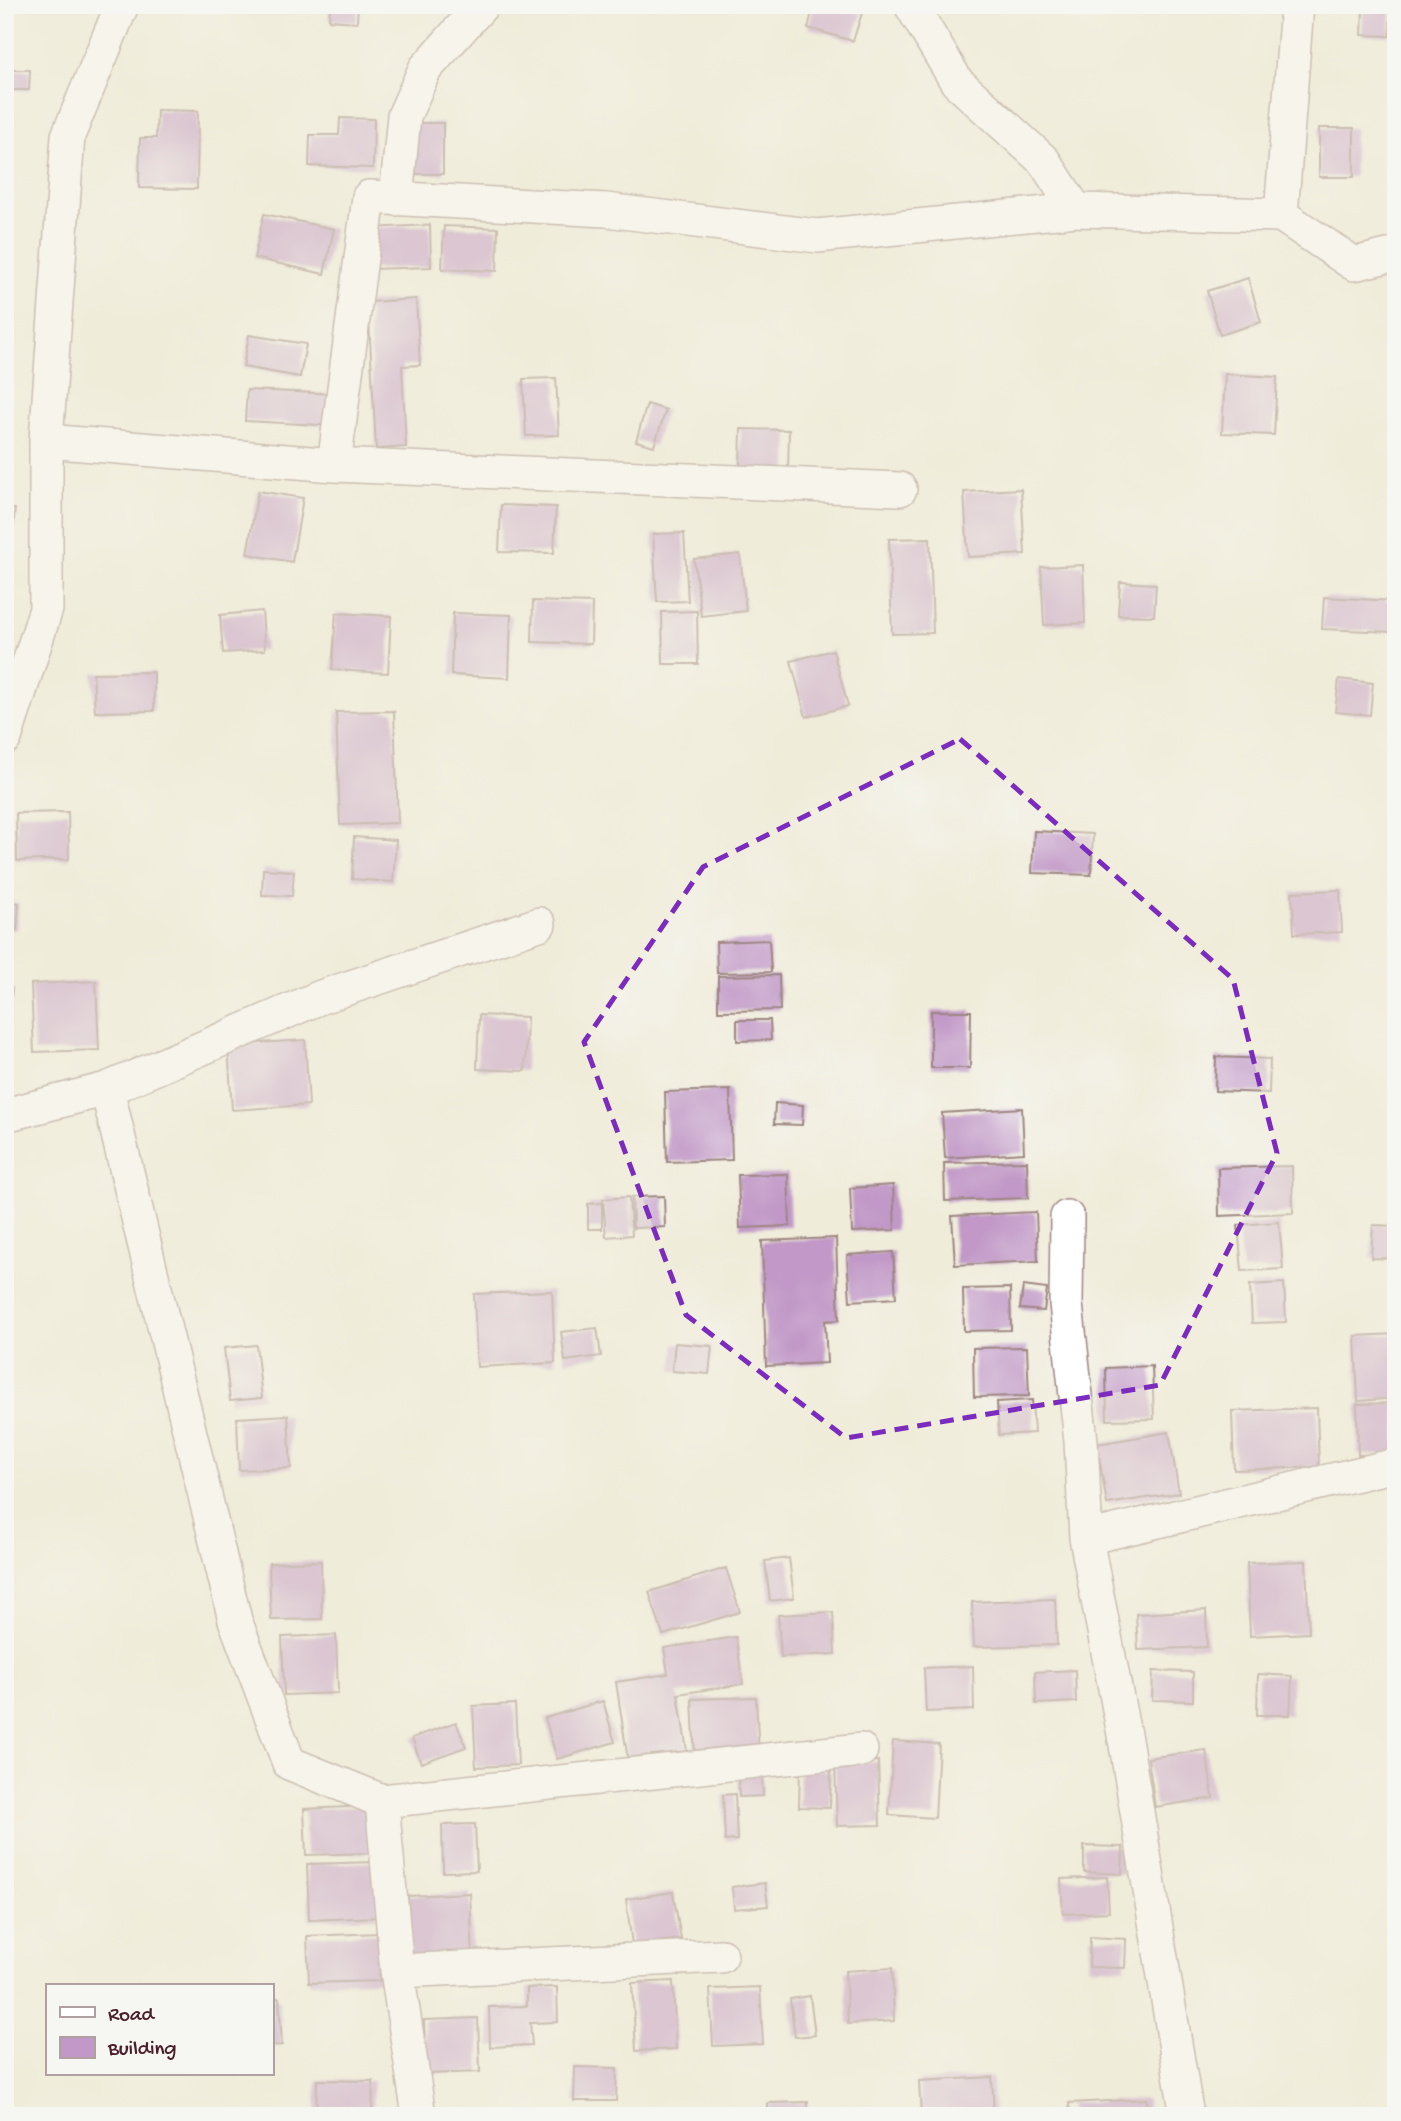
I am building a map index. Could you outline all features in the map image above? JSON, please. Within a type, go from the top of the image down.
[{"type":"street","points":[[5,738],[46,609],[46,441],[68,136],[122,5]]},
{"type":"street","points":[[396,199],[404,116],[425,69],[482,5]]},
{"type":"street","points":[[911,5],[957,82],[1044,161],[1076,210]]},
{"type":"street","points":[[1281,215],[1297,5]]},
{"type":"street","points":[[334,464],[369,197],[606,210],[817,236],[1076,210],[1281,215],[1354,264],[1396,254]]},
{"type":"street","points":[[46,441],[334,464],[900,489]]},
{"type":"street","points":[[5,1115],[107,1089],[321,997],[539,924]]},
{"type":"street","points":[[107,1089],[235,1620],[289,1763],[382,1801],[861,1750]]},
{"type":"street","points":[[1067,1217],[1066,1304],[1080,1441],[1086,1538],[1126,1745],[1186,2116]]},
{"type":"street","points":[[1086,1538],[1396,1465]]},
{"type":"street","points":[[382,1801],[397,1971],[419,2116]]},
{"type":"street","points":[[397,1971],[721,1956]]},
{"type":"highlighted area","points":[[960,739],[1233,979],[1277,1153],[1160,1385],[846,1438],[686,1315],[584,1042],[703,867]]},
{"type":"building","points":[[330,5],[358,5],[357,22],[329,20]]},
{"type":"building","points":[[814,5],[836,5],[862,13],[853,41],[808,28]]},
{"type":"building","points":[[1363,7],[1391,8],[1390,36],[1362,35]]},
{"type":"building","points":[[5,70],[30,70],[29,90],[5,90]]},
{"type":"building","points":[[157,110],[198,111],[197,189],[139,188],[140,138],[156,138]]},
{"type":"building","points":[[340,118],[374,119],[373,168],[309,166],[310,135],[339,135]]},
{"type":"building","points":[[411,123],[443,123],[443,174],[411,174]]},
{"type":"building","points":[[1319,128],[1354,128],[1354,177],[1319,177]]},
{"type":"building","points":[[264,214],[334,229],[324,274],[254,258]]},
{"type":"building","points":[[430,225],[431,267],[371,269],[369,228]]},
{"type":"building","points":[[444,226],[498,228],[497,271],[442,269]]},
{"type":"building","points":[[1248,278],[1261,322],[1220,335],[1207,291]]},
{"type":"building","points":[[416,299],[420,365],[402,366],[406,447],[376,449],[368,302]]},
{"type":"building","points":[[249,335],[306,344],[300,377],[243,367]]},
{"type":"building","points":[[1225,374],[1277,377],[1274,435],[1222,433]]},
{"type":"building","points":[[556,378],[559,435],[526,436],[523,379]]},
{"type":"building","points":[[247,390],[339,394],[338,426],[245,421]]},
{"type":"building","points":[[647,404],[666,410],[654,446],[636,441]]},
{"type":"building","points":[[741,429],[789,430],[788,472],[740,470]]},
{"type":"building","points":[[1021,489],[1025,554],[968,557],[964,492]]},
{"type":"building","points":[[258,491],[303,498],[292,562],[247,554]]},
{"type":"building","points":[[501,505],[556,507],[554,553],[499,552]]},
{"type":"building","points":[[5,509],[15,509],[11,545],[5,545]]},
{"type":"building","points":[[684,533],[688,601],[657,602],[653,534]]},
{"type":"building","points":[[930,538],[933,633],[892,634],[889,539]]},
{"type":"building","points":[[740,554],[746,611],[701,616],[694,559]]},
{"type":"building","points":[[1083,565],[1085,623],[1044,625],[1041,567]]},
{"type":"building","points":[[1120,582],[1156,584],[1154,616],[1118,615]]},
{"type":"building","points":[[1324,597],[1394,601],[1392,632],[1322,629]]},
{"type":"building","points":[[533,601],[592,603],[591,644],[532,642]]},
{"type":"building","points":[[262,611],[265,650],[223,653],[220,615]]},
{"type":"building","points":[[697,611],[698,664],[663,664],[662,612]]},
{"type":"building","points":[[336,613],[391,616],[388,673],[332,670]]},
{"type":"building","points":[[453,613],[511,615],[509,678],[451,675]]},
{"type":"building","points":[[833,650],[848,706],[806,717],[791,661]]},
{"type":"building","points":[[154,672],[154,711],[95,712],[93,673]]},
{"type":"building","points":[[1339,679],[1373,683],[1370,715],[1335,712]]},
{"type":"building","points":[[394,711],[398,823],[340,825],[336,712]]},
{"type":"building","points":[[68,812],[69,859],[17,861],[16,813]]},
{"type":"building","points":[[1034,831],[1093,834],[1091,875],[1032,873]]},
{"type":"building","points":[[354,837],[396,840],[393,882],[352,879]]},
{"type":"building","points":[[263,869],[294,871],[292,896],[262,895]]},
{"type":"building","points":[[1340,890],[1342,932],[1294,934],[1292,892]]},
{"type":"building","points":[[5,902],[19,903],[17,930],[5,930]]},
{"type":"building","points":[[769,940],[771,972],[717,973],[716,942]]},
{"type":"building","points":[[779,975],[780,1010],[718,1011],[718,976]]},
{"type":"building","points":[[96,981],[99,1050],[34,1052],[31,984]]},
{"type":"building","points":[[5,988],[12,988],[7,1054],[5,1054]]},
{"type":"building","points":[[931,1011],[971,1011],[970,1068],[931,1068]]},
{"type":"building","points":[[479,1015],[527,1017],[525,1071],[477,1069]]},
{"type":"building","points":[[737,1020],[770,1020],[771,1040],[737,1041]]},
{"type":"building","points":[[305,1040],[309,1105],[232,1110],[228,1045]]},
{"type":"building","points":[[1216,1057],[1270,1059],[1269,1093],[1215,1091]]},
{"type":"building","points":[[730,1090],[732,1160],[667,1162],[665,1092]]},
{"type":"building","points":[[775,1103],[803,1105],[802,1125],[774,1124]]},
{"type":"building","points":[[1022,1108],[1024,1153],[945,1158],[942,1113]]},
{"type":"building","points":[[1027,1161],[1028,1198],[945,1201],[944,1163]]},
{"type":"building","points":[[1292,1166],[1293,1213],[1219,1216],[1218,1168]]},
{"type":"building","points":[[788,1174],[790,1226],[740,1228],[738,1175]]},
{"type":"building","points":[[893,1185],[895,1230],[852,1232],[850,1188]]},
{"type":"building","points":[[664,1196],[665,1227],[633,1228],[632,1197]]},
{"type":"building","points":[[629,1197],[632,1235],[606,1237],[603,1199]]},
{"type":"building","points":[[602,1203],[602,1229],[588,1229],[588,1204]]},
{"type":"building","points":[[1036,1212],[1038,1261],[955,1265],[952,1216]]},
{"type":"building","points":[[1279,1222],[1283,1269],[1242,1271],[1238,1225]]},
{"type":"building","points":[[1373,1225],[1396,1226],[1396,1259],[1371,1258]]},
{"type":"building","points":[[836,1238],[839,1320],[825,1321],[827,1363],[766,1366],[762,1241]]},
{"type":"building","points":[[893,1252],[896,1298],[850,1301],[847,1255]]},
{"type":"building","points":[[1284,1283],[1286,1322],[1252,1323],[1250,1285]]},
{"type":"building","points":[[1023,1286],[1047,1289],[1044,1311],[1020,1309]]},
{"type":"building","points":[[1010,1288],[1011,1330],[964,1331],[963,1289]]},
{"type":"building","points":[[552,1291],[555,1363],[477,1367],[474,1294]]},
{"type":"building","points":[[597,1328],[601,1356],[565,1361],[561,1332]]},
{"type":"building","points":[[1396,1334],[1396,1398],[1358,1401],[1355,1336]]},
{"type":"building","points":[[675,1343],[712,1346],[709,1374],[672,1371]]},
{"type":"building","points":[[256,1345],[262,1398],[230,1401],[224,1348]]},
{"type":"building","points":[[1027,1347],[1029,1396],[974,1397],[973,1348]]},
{"type":"building","points":[[1152,1366],[1154,1419],[1107,1420],[1106,1368]]},
{"type":"building","points":[[1032,1400],[1034,1433],[999,1435],[997,1402]]},
{"type":"building","points":[[1396,1403],[1396,1454],[1358,1455],[1357,1404]]},
{"type":"building","points":[[1317,1408],[1319,1467],[1234,1470],[1232,1411]]},
{"type":"building","points":[[288,1415],[291,1468],[239,1470],[237,1418]]},
{"type":"building","points":[[1169,1432],[1179,1493],[1107,1504],[1097,1444]]},
{"type":"building","points":[[789,1558],[794,1598],[770,1601],[765,1561]]},
{"type":"building","points":[[321,1561],[322,1619],[271,1620],[269,1563]]},
{"type":"building","points":[[1306,1561],[1309,1633],[1250,1636],[1247,1563]]},
{"type":"building","points":[[726,1568],[740,1612],[663,1635],[649,1592]]},
{"type":"building","points":[[1055,1599],[1057,1645],[974,1647],[972,1602]]},
{"type":"building","points":[[1206,1610],[1207,1647],[1138,1650],[1136,1614]]},
{"type":"building","points":[[833,1612],[835,1654],[781,1657],[778,1615]]},
{"type":"building","points":[[336,1635],[338,1693],[284,1695],[282,1637]]},
{"type":"building","points":[[736,1637],[743,1684],[678,1694],[687,1751],[628,1760],[616,1682],[668,1674],[664,1648]]},
{"type":"building","points":[[973,1666],[974,1710],[926,1712],[924,1668]]},
{"type":"building","points":[[1075,1670],[1076,1702],[1036,1704],[1035,1672]]},
{"type":"building","points":[[1153,1671],[1193,1672],[1193,1701],[1152,1700]]},
{"type":"building","points":[[1258,1674],[1292,1676],[1290,1715],[1257,1715]]},
{"type":"building","points":[[756,1697],[759,1757],[695,1760],[692,1699]]},
{"type":"building","points":[[603,1701],[615,1742],[557,1759],[545,1718]]},
{"type":"building","points":[[515,1704],[518,1765],[476,1767],[473,1706]]},
{"type":"building","points":[[456,1722],[466,1747],[421,1763],[412,1738]]},
{"type":"building","points":[[893,1741],[939,1744],[935,1818],[889,1815]]},
{"type":"building","points":[[1206,1750],[1213,1798],[1155,1807],[1148,1758]]},
{"type":"building","points":[[878,1761],[880,1825],[837,1826],[835,1763]]},
{"type":"building","points":[[800,1769],[831,1770],[830,1808],[799,1807]]},
{"type":"building","points":[[762,1770],[763,1796],[739,1797],[738,1771]]},
{"type":"building","points":[[735,1794],[737,1840],[725,1841],[723,1795]]},
{"type":"building","points":[[371,1806],[372,1853],[306,1855],[304,1809]]},
{"type":"building","points":[[475,1824],[477,1871],[443,1872],[442,1825]]},
{"type":"building","points":[[1084,1846],[1123,1847],[1122,1874],[1084,1872]]},
{"type":"building","points":[[376,1862],[378,1917],[309,1920],[307,1864]]},
{"type":"building","points":[[1107,1877],[1109,1912],[1063,1914],[1061,1879]]},
{"type":"building","points":[[765,1883],[768,1906],[734,1909],[732,1887]]},
{"type":"building","points":[[673,1892],[681,1939],[632,1945],[626,1899]]},
{"type":"building","points":[[470,1893],[473,1961],[411,1964],[408,1896]]},
{"type":"building","points":[[379,1933],[380,1981],[309,1983],[307,1936]]},
{"type":"building","points":[[1090,1937],[1126,1939],[1125,1968],[1089,1967]]},
{"type":"building","points":[[892,1968],[894,2021],[848,2024],[845,1971]]},
{"type":"building","points":[[673,1981],[676,2049],[636,2051],[632,1983]]},
{"type":"building","points":[[557,1987],[558,2022],[530,2023],[532,2045],[490,2047],[489,2007],[527,2006],[527,1988]]},
{"type":"building","points":[[760,1987],[763,2044],[713,2046],[710,1989]]},
{"type":"building","points":[[810,1996],[815,2035],[795,2037],[790,1999]]},
{"type":"building","points":[[273,1998],[279,1998],[282,2045],[273,2046]]},
{"type":"building","points":[[478,2018],[480,2072],[426,2074],[424,2020]]},
{"type":"building","points":[[575,2067],[617,2068],[616,2101],[574,2101]]},
{"type":"building","points":[[992,2077],[994,2116],[921,2116],[919,2081]]},
{"type":"building","points":[[317,2080],[373,2081],[372,2116],[316,2116]]},
{"type":"building","points":[[1147,2099],[1147,2116],[1070,2116],[1069,2103]]},
{"type":"building","points":[[808,2102],[808,2116],[768,2116],[768,2103]]}]
